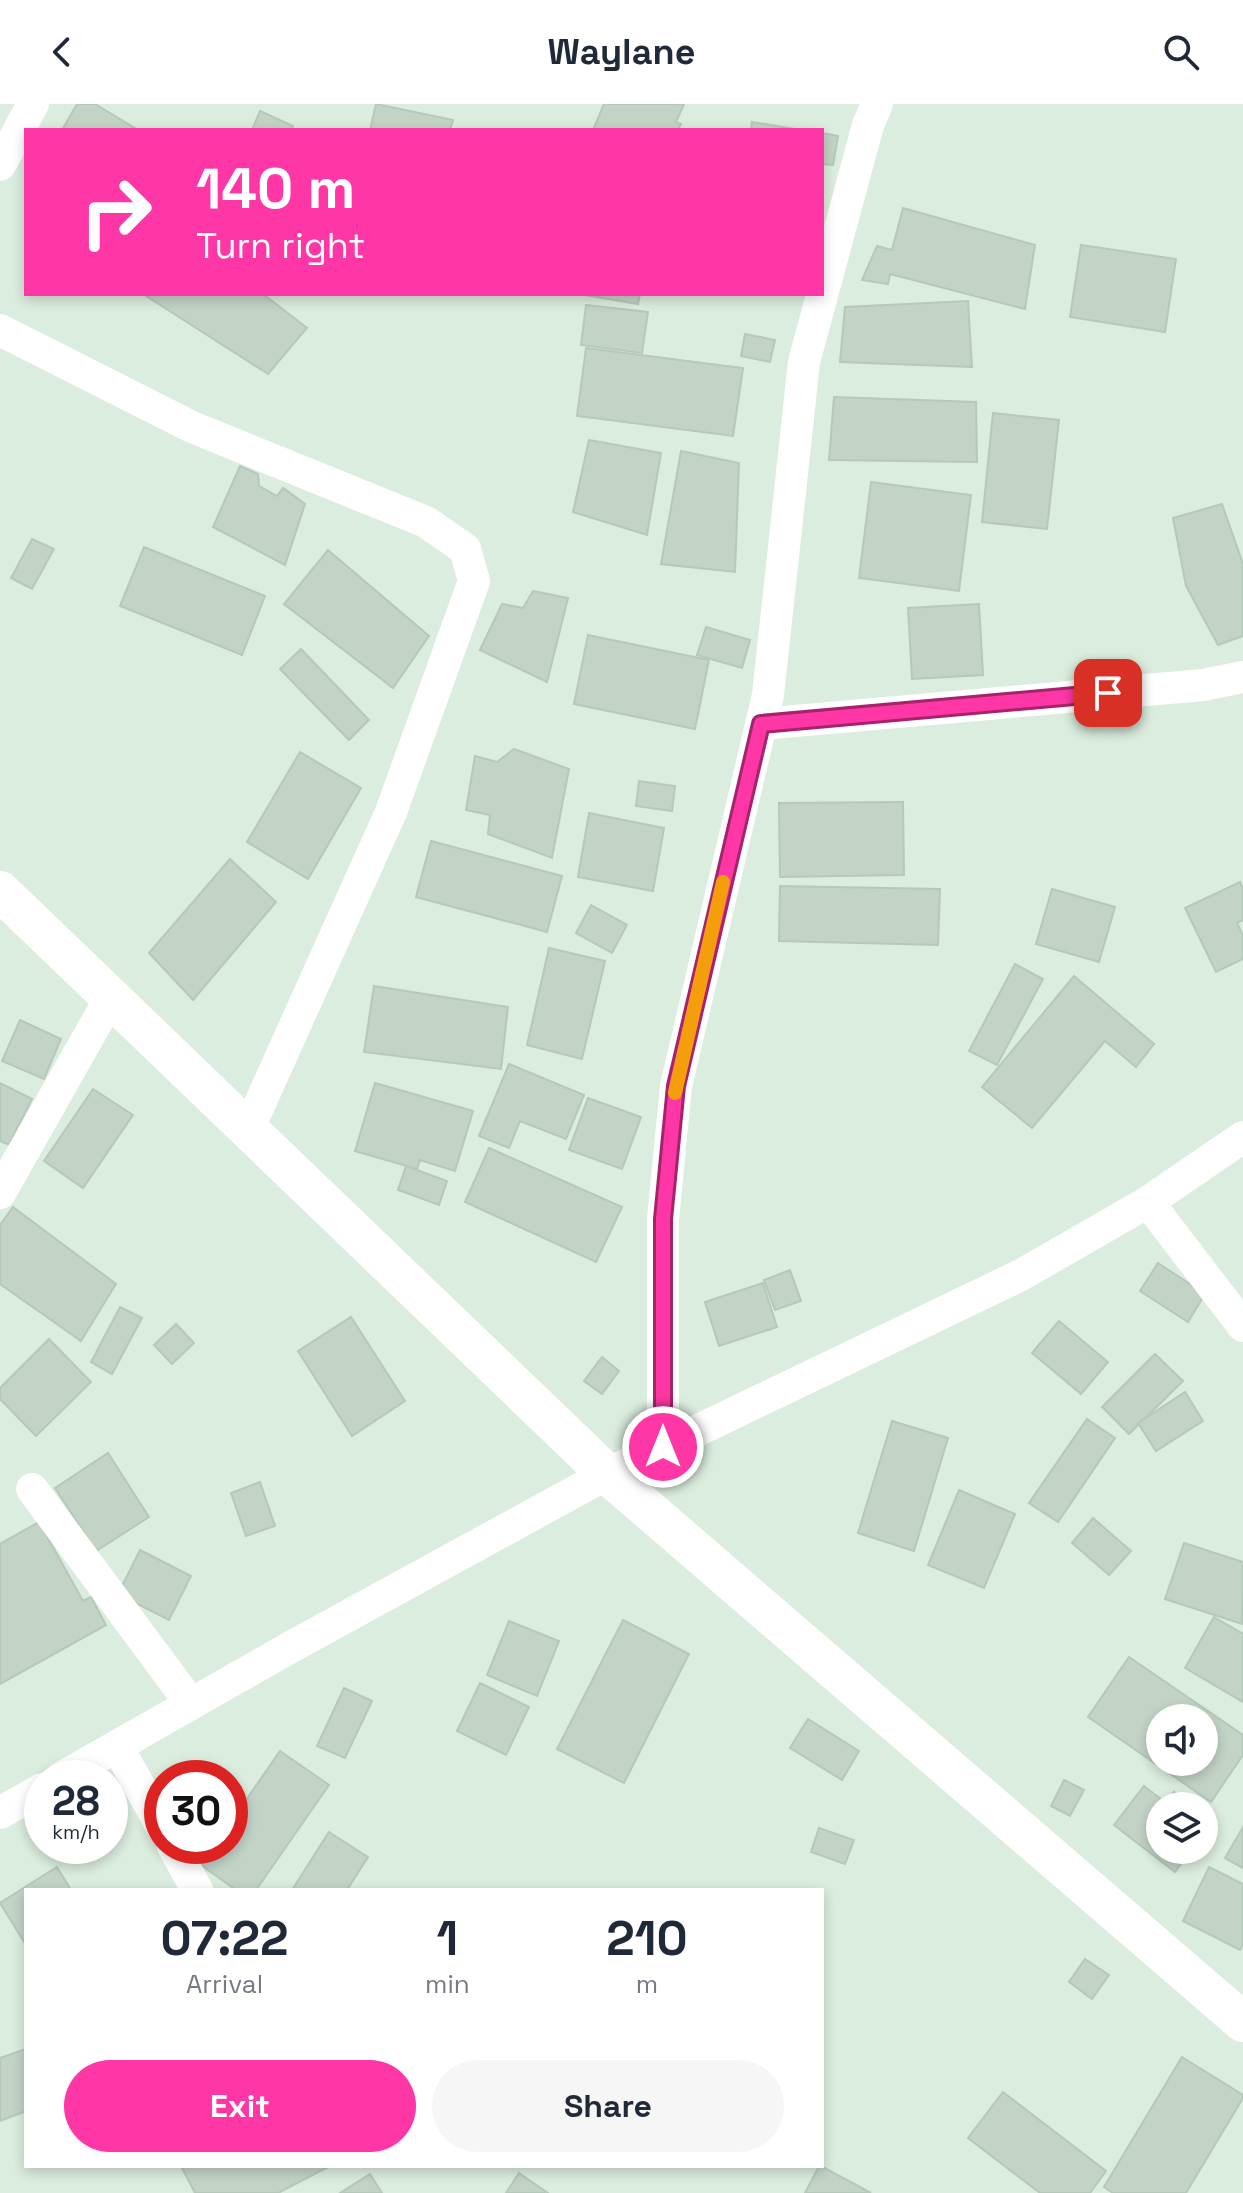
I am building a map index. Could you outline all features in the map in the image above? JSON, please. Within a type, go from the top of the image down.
[{"type":"street","points":[[0,165],[33,104]]},
{"type":"street","points":[[824,288],[868,125],[877,104]]},
{"type":"street","points":[[663,1447],[663,1219],[676,1086],[768,695],[804,362],[822,296]]},
{"type":"street","points":[[0,330],[192,427],[426,522],[465,549],[474,581],[391,812],[248,1130]]},
{"type":"street","points":[[761,724],[1203,685],[1243,677]]},
{"type":"street","points":[[0,891],[607,1474],[1243,2022]]},
{"type":"street","points":[[0,1193],[111,997]]},
{"type":"street","points":[[92,1760],[607,1474],[1021,1275],[1148,1202],[1243,1137]]},
{"type":"street","points":[[1148,1202],[1243,1326]]},
{"type":"street","points":[[32,1489],[191,1704]]},
{"type":"street","points":[[117,1746],[144,1795]]},
{"type":"street","points":[[0,1813],[24,1799]]},
{"type":"street","points":[[183,1864],[196,1888]]},
{"type":"building","points":[[77,104],[95,104],[135,128],[63,128]]},
{"type":"building","points":[[376,104],[453,120],[451,128],[370,128]]},
{"type":"building","points":[[604,104],[684,104],[676,122],[681,124],[679,128],[594,128]]},
{"type":"building","points":[[260,111],[293,126],[292,128],[253,128]]},
{"type":"building","points":[[752,122],[789,128],[751,128]]},
{"type":"building","points":[[824,133],[838,136],[833,165],[824,164]]},
{"type":"building","points":[[903,208],[1035,245],[1025,309],[890,274],[888,284],[862,280],[877,246],[892,250]]},
{"type":"building","points":[[1081,245],[1176,259],[1165,332],[1070,317]]},
{"type":"building","points":[[146,296],[266,296],[307,328],[268,374]]},
{"type":"building","points":[[591,296],[640,296],[638,304]]},
{"type":"building","points":[[968,301],[972,367],[840,362],[845,307]]},
{"type":"building","points":[[586,305],[648,312],[642,353],[581,345]]},
{"type":"building","points":[[745,334],[775,340],[770,362],[741,356]]},
{"type":"building","points":[[586,348],[743,368],[733,436],[577,416]]},
{"type":"building","points":[[834,397],[976,402],[977,462],[829,460]]},
{"type":"building","points":[[993,413],[1059,420],[1047,529],[982,522]]},
{"type":"building","points":[[589,440],[661,453],[647,535],[573,512]]},
{"type":"building","points":[[681,451],[739,463],[735,572],[661,564]]},
{"type":"building","points":[[240,466],[258,474],[259,486],[277,496],[283,488],[305,504],[285,565],[213,527]]},
{"type":"building","points":[[871,482],[971,495],[959,591],[859,578]]},
{"type":"building","points":[[1222,504],[1243,564],[1243,636],[1218,645],[1186,586],[1173,518]]},
{"type":"building","points":[[32,539],[54,549],[32,589],[11,578]]},
{"type":"building","points":[[144,547],[265,596],[242,655],[120,606]]},
{"type":"building","points":[[328,550],[429,636],[393,688],[284,604]]},
{"type":"building","points":[[533,591],[568,598],[547,682],[480,650],[502,604],[523,608]]},
{"type":"building","points":[[979,604],[983,675],[912,679],[908,608]]},
{"type":"building","points":[[706,627],[750,640],[742,668],[697,655]]},
{"type":"building","points":[[588,635],[709,660],[695,729],[574,704]]},
{"type":"building","points":[[301,649],[369,720],[349,740],[280,669]]},
{"type":"building","points":[[514,749],[569,769],[552,858],[488,834],[490,815],[466,810],[475,756],[497,762]]},
{"type":"building","points":[[300,752],[361,788],[308,879],[247,842]]},
{"type":"building","points":[[639,781],[675,786],[672,811],[636,806]]},
{"type":"building","points":[[903,802],[904,875],[780,877],[779,803]]},
{"type":"building","points":[[589,813],[664,828],[653,891],[578,877]]},
{"type":"building","points":[[431,841],[562,876],[547,932],[416,897]]},
{"type":"building","points":[[230,859],[276,902],[193,1000],[149,953]]},
{"type":"building","points":[[1240,882],[1243,889],[1243,920],[1237,923],[1243,936],[1243,959],[1216,972],[1185,908]]},
{"type":"building","points":[[780,886],[940,889],[938,945],[779,941]]},
{"type":"building","points":[[1052,889],[1115,907],[1099,962],[1036,944]]},
{"type":"building","points":[[591,905],[627,925],[612,953],[576,933]]},
{"type":"building","points":[[549,948],[605,961],[582,1059],[527,1045]]},
{"type":"building","points":[[1015,964],[1043,979],[997,1065],[969,1051]]},
{"type":"building","points":[[1074,976],[1154,1044],[1136,1067],[1105,1041],[1032,1128],[982,1087]]},
{"type":"building","points":[[374,986],[508,1007],[501,1069],[364,1052]]},
{"type":"building","points":[[20,1020],[61,1039],[44,1079],[2,1061]]},
{"type":"building","points":[[509,1064],[584,1095],[566,1139],[520,1121],[509,1148],[479,1136]]},
{"type":"building","points":[[0,1083],[32,1099],[9,1145],[0,1141]]},
{"type":"building","points":[[375,1083],[473,1111],[455,1171],[420,1160],[417,1169],[355,1151]]},
{"type":"building","points":[[93,1089],[133,1115],[83,1188],[44,1161]]},
{"type":"building","points":[[588,1098],[641,1117],[622,1169],[569,1150]]},
{"type":"building","points":[[489,1148],[622,1207],[596,1262],[465,1202]]},
{"type":"building","points":[[406,1166],[447,1181],[439,1205],[398,1190]]},
{"type":"building","points":[[13,1207],[116,1284],[81,1341],[0,1284],[0,1225]]},
{"type":"building","points":[[1158,1263],[1205,1294],[1188,1322],[1140,1291]]},
{"type":"building","points":[[790,1270],[801,1301],[775,1310],[764,1280]]},
{"type":"building","points":[[763,1283],[777,1327],[719,1346],[705,1302]]},
{"type":"building","points":[[120,1307],[142,1318],[112,1374],[91,1362]]},
{"type":"building","points":[[351,1317],[405,1401],[352,1436],[298,1351]]},
{"type":"building","points":[[1059,1321],[1108,1362],[1081,1394],[1032,1353]]},
{"type":"building","points":[[176,1324],[194,1343],[172,1364],[154,1345]]},
{"type":"building","points":[[49,1339],[91,1382],[36,1436],[0,1399],[0,1388]]},
{"type":"building","points":[[1155,1354],[1183,1381],[1129,1434],[1102,1407]]},
{"type":"building","points":[[602,1357],[619,1371],[602,1394],[584,1381]]},
{"type":"building","points":[[1185,1392],[1203,1421],[1156,1451],[1138,1423]]},
{"type":"building","points":[[1087,1419],[1115,1438],[1058,1522],[1029,1503]]},
{"type":"building","points":[[892,1421],[948,1438],[914,1551],[858,1533]]},
{"type":"building","points":[[108,1453],[149,1517],[96,1551],[55,1488]]},
{"type":"building","points":[[260,1482],[275,1526],[246,1536],[231,1493]]},
{"type":"building","points":[[959,1490],[1015,1514],[984,1588],[928,1565]]},
{"type":"building","points":[[1093,1518],[1131,1551],[1109,1575],[1072,1543]]},
{"type":"building","points":[[39,1522],[83,1601],[91,1597],[106,1625],[0,1684],[0,1544]]},
{"type":"building","points":[[1184,1543],[1243,1562],[1242,1624],[1165,1599]]},
{"type":"building","points":[[140,1550],[191,1576],[169,1620],[118,1594]]},
{"type":"building","points":[[1214,1617],[1243,1634],[1243,1702],[1185,1668]]},
{"type":"building","points":[[623,1620],[689,1654],[624,1783],[557,1749]]},
{"type":"building","points":[[509,1621],[559,1641],[537,1696],[487,1675]]},
{"type":"building","points":[[1129,1657],[1198,1704],[1146,1704],[1146,1757],[1088,1717]]},
{"type":"building","points":[[480,1683],[529,1707],[506,1755],[457,1731]]},
{"type":"building","points":[[344,1688],[372,1701],[345,1758],[317,1746]]},
{"type":"building","points":[[1218,1718],[1243,1735],[1243,1755],[1218,1792],[1197,1792],[1173,1776],[1218,1776]]},
{"type":"building","points":[[808,1719],[859,1751],[842,1780],[790,1748]]},
{"type":"building","points":[[280,1751],[329,1785],[257,1888],[233,1888],[201,1865],[248,1864],[248,1797]]},
{"type":"building","points":[[1064,1780],[1084,1790],[1070,1816],[1051,1806]]},
{"type":"building","points":[[1144,1786],[1152,1792],[1146,1792],[1146,1850],[1114,1825]]},
{"type":"building","points":[[1243,1827],[1243,1868],[1225,1858]]},
{"type":"building","points":[[819,1828],[854,1840],[845,1864],[811,1852]]},
{"type":"building","points":[[329,1832],[368,1857],[348,1888],[293,1888]]},
{"type":"building","points":[[1165,1864],[1181,1864],[1175,1872]]},
{"type":"building","points":[[57,1867],[70,1888],[24,1888],[24,1942],[0,1903]]},
{"type":"building","points":[[1209,1867],[1243,1884],[1243,1944],[1240,1950],[1183,1921]]},
{"type":"building","points":[[1085,1959],[1109,1975],[1092,1999],[1069,1982]]},
{"type":"building","points":[[24,2050],[24,2112],[0,2121],[0,2058]]},
{"type":"building","points":[[1182,2057],[1243,2095],[1243,2098],[1186,2193],[1113,2193],[1104,2187]]},
{"type":"building","points":[[1003,2092],[1106,2171],[1090,2193],[1040,2193],[968,2138]]},
{"type":"building","points":[[182,2168],[326,2168],[278,2193],[195,2193]]},
{"type":"building","points":[[818,2168],[824,2168],[871,2193],[805,2193]]},
{"type":"building","points":[[519,2173],[548,2193],[506,2193]]},
{"type":"building","points":[[370,2174],[382,2193],[340,2193]]},
{"type":"slow traffic","points":[[675,1093],[723,882]]},
{"type":"route","points":[[663,1447],[663,1219],[676,1086],[761,724],[1108,693]]}]
